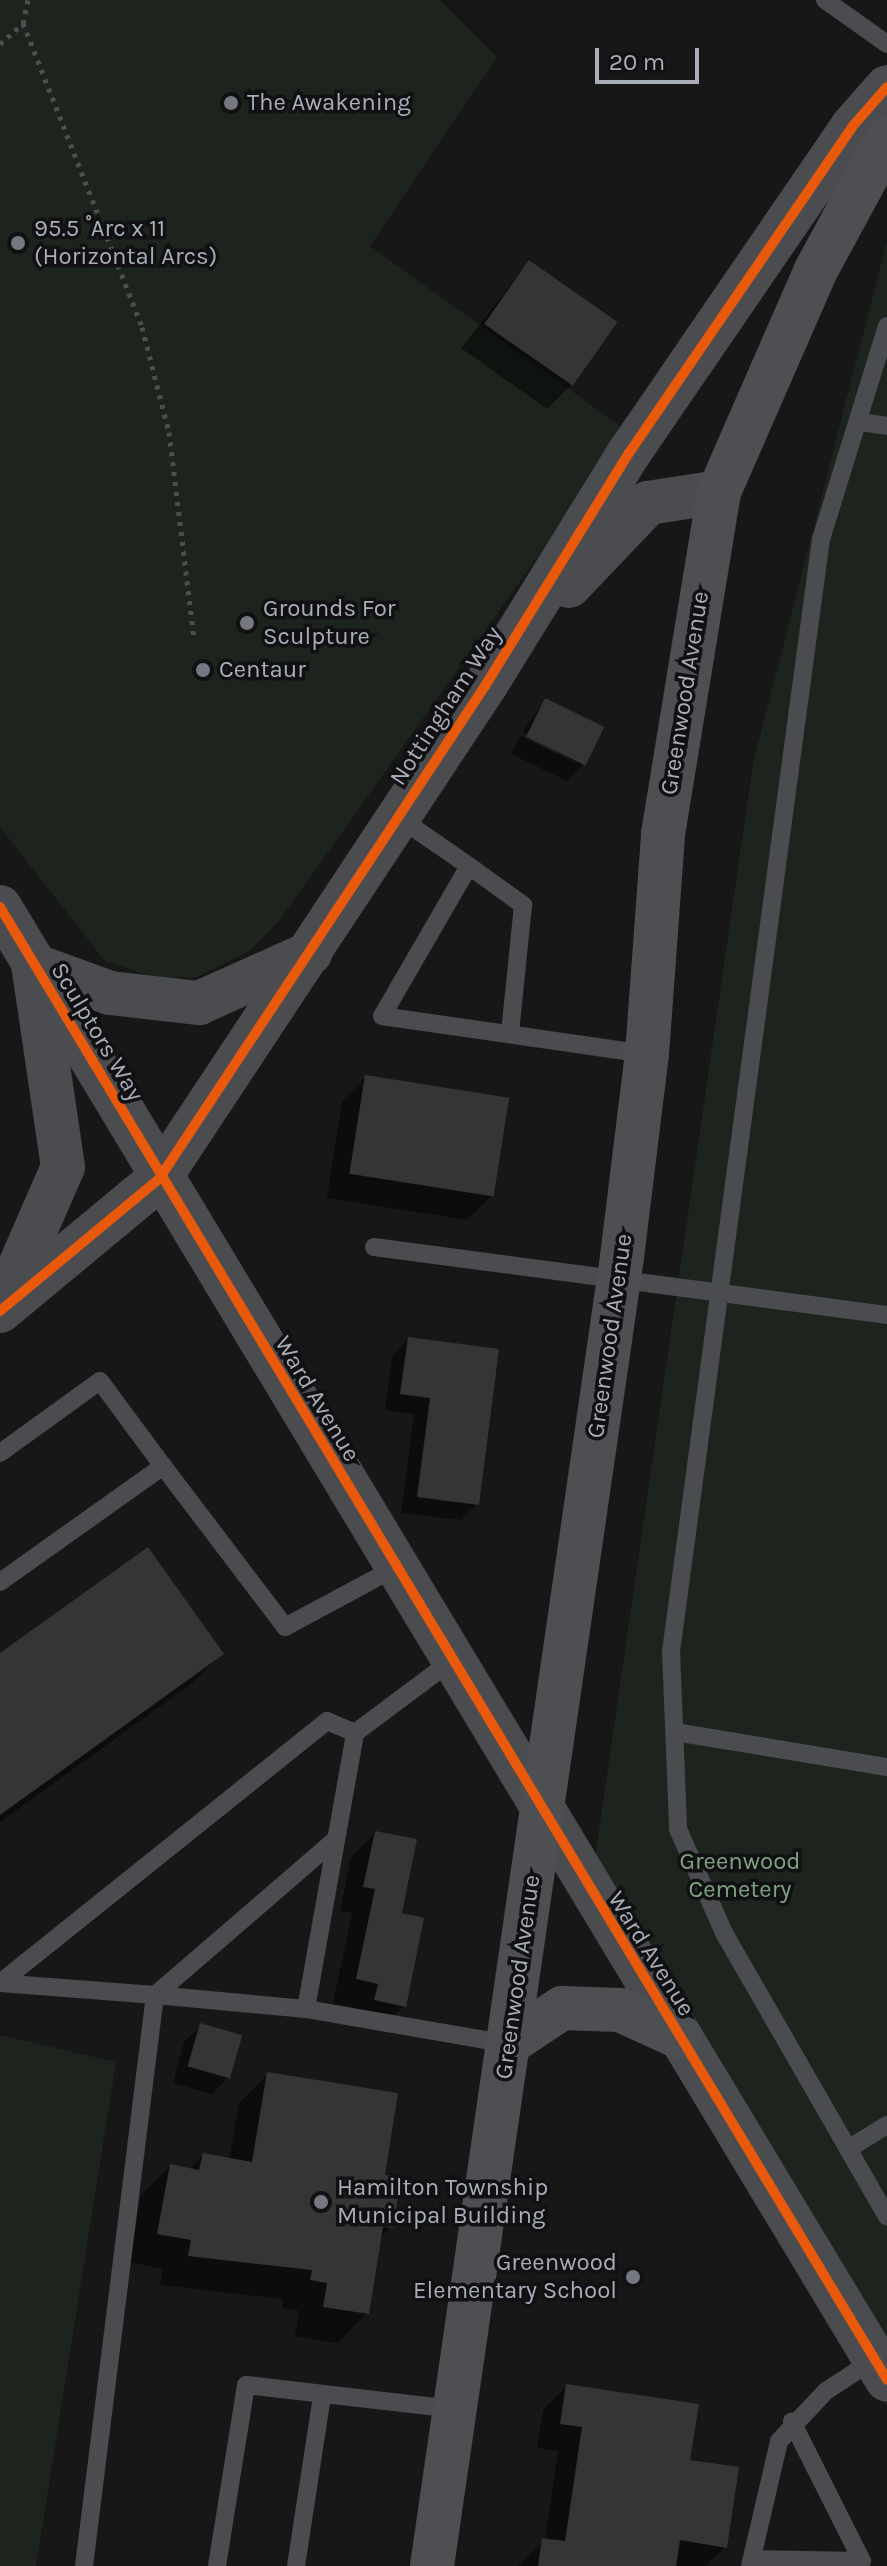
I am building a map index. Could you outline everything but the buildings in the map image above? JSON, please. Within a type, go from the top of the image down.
[{"type":"main road","name":"Greenwood Avenue","points":[[432,2566],[618,1279],[647,1054],[663,834],[719,492],[816,270],[887,139]]},
{"type":"main road","points":[[508,2044],[562,2008],[620,2010],[679,2037]]},
{"type":"street","name":"Nottingham Way","points":[[0,1311],[159,1179],[485,686],[629,453],[852,127],[887,87]]},
{"type":"street","points":[[485,686],[648,503],[719,492]]},
{"type":"street","name":"Sculptors Way","points":[[0,907],[159,1179]]},
{"type":"street","points":[[0,1311],[63,1167],[33,965],[110,993],[199,1003],[310,953]]},
{"type":"street","name":"Ward Avenue","points":[[159,1179],[881,2370]]},
{"type":"lane","points":[[825,0],[887,44]]},
{"type":"lane","points":[[887,326],[860,422],[821,539],[777,901],[714,1296],[671,1651],[678,1829],[724,1933],[887,2217]]},
{"type":"lane","points":[[860,422],[887,426]]},
{"type":"lane","points":[[398,817],[523,905],[510,1034]]},
{"type":"lane","points":[[469,866],[382,1016],[647,1054]]},
{"type":"lane","points":[[374,1247],[618,1279],[714,1296],[887,1315]]},
{"type":"lane","points":[[0,1453],[100,1381],[285,1627],[395,1568]]},
{"type":"lane","points":[[0,1582],[163,1466]]},
{"type":"lane","points":[[306,2009],[355,1733],[450,1662]]},
{"type":"lane","points":[[355,1733],[327,1721],[0,1983],[306,2009],[508,2044]]},
{"type":"lane","points":[[675,1732],[887,1767]]},
{"type":"lane","points":[[84,2566],[155,1995],[336,1839]]},
{"type":"lane","points":[[848,2149],[887,2125]]},
{"type":"lane","points":[[792,2422],[864,2564],[751,2562],[773,2457],[792,2422],[881,2370]]},
{"type":"lane","points":[[217,2566],[246,2385],[455,2409]]},
{"type":"lane","points":[[296,2566],[322,2396]]},
{"type":"path","points":[[28,0],[23,23],[142,327],[169,432],[194,640]]},
{"type":"path","points":[[0,44],[23,23]]},
{"type":"green space","name":"Grounds For Sculpture","points":[[0,0],[440,0],[497,57],[370,246],[627,431],[279,921],[250,951],[197,977],[156,978],[105,961],[0,827]]},
{"type":"green space","name":"Greenwood Cemetery","points":[[887,241],[887,2406],[588,1907],[753,764]]},
{"type":"green space","points":[[0,2035],[116,2062],[36,2566],[0,2566]]},
{"type":"cycle path","points":[[0,1311],[159,1179],[485,686],[629,453],[852,127],[887,87]]},
{"type":"cycle path","points":[[0,907],[887,2380]]},
{"type":"place","name":"The Awakening","points":[[231,103]]},
{"type":"place","name":"95.5 ̊ Arc x 11 (Horizontal Arcs)","points":[[18,243]]},
{"type":"place","name":"Grounds For Sculpture","points":[[247,623]]},
{"type":"place","name":"Centaur","points":[[203,670]]},
{"type":"place","name":"Hamilton Township Municipal Building","points":[[321,2202]]},
{"type":"place","name":"Greenwood Elementary School","points":[[633,2277]]}]
